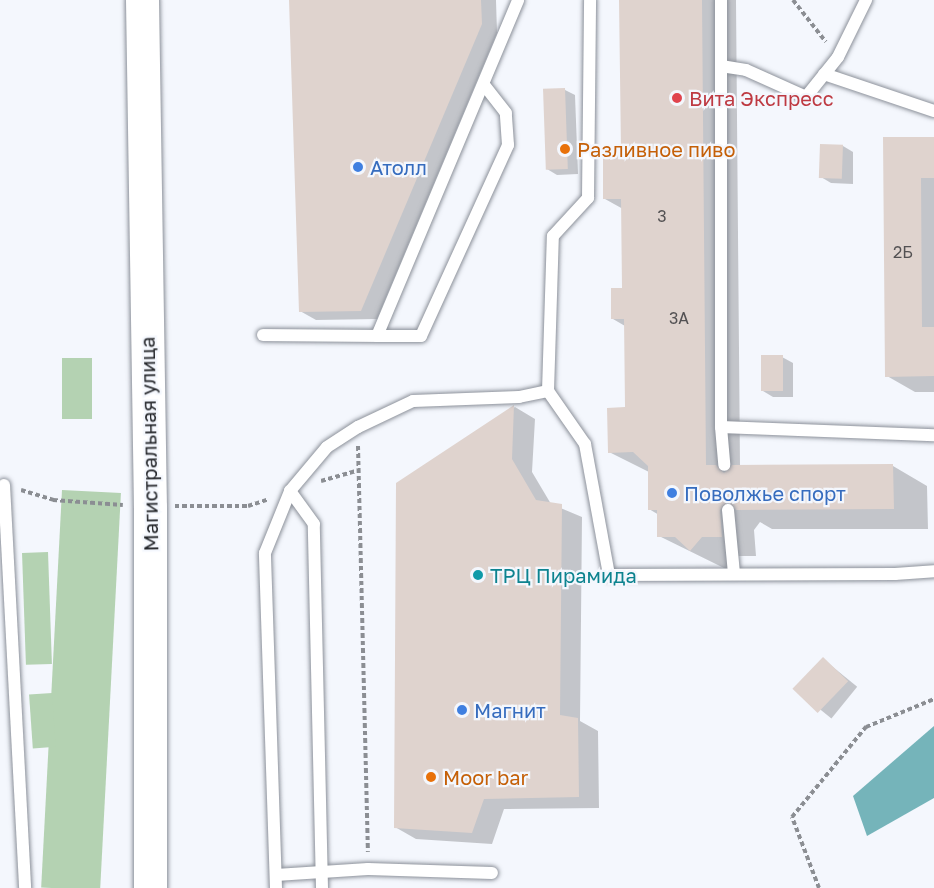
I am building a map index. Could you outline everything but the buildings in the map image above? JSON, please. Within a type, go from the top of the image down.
[{"type":"main road","name":"Магистральная улица","points":[[142,0],[150,507],[150,888]]},
{"type":"lane","points":[[377,336],[518,0]]},
{"type":"lane","points":[[590,0],[588,198],[553,236],[549,391],[585,444],[609,575],[934,571]]},
{"type":"lane","points":[[722,0],[721,427],[724,465]]},
{"type":"lane","points":[[721,66],[746,70],[806,97],[838,57],[866,0]]},
{"type":"lane","points":[[824,75],[934,111]]},
{"type":"lane","points":[[263,335],[421,336],[508,146],[506,113],[484,85]]},
{"type":"lane","points":[[276,888],[265,553],[290,491],[327,447],[358,427],[413,401],[519,397],[549,391]]},
{"type":"lane","points":[[721,427],[934,435]]},
{"type":"lane","points":[[4,485],[25,888]]},
{"type":"lane","points":[[290,491],[314,524],[322,888]]},
{"type":"lane","points":[[728,510],[734,574]]},
{"type":"lane","points":[[276,875],[368,869],[492,873]]},
{"type":"path","points":[[793,0],[838,57]]},
{"type":"path","points":[[358,427],[368,869]]},
{"type":"path","points":[[4,485],[53,500],[150,507],[248,506],[359,470]]},
{"type":"path","points":[[819,888],[792,817],[866,727],[934,699]]},
{"type":"green space","points":[[62,358],[92,358],[92,419],[62,419]]},
{"type":"green space","points":[[62,490],[121,493],[100,888],[41,887]]},
{"type":"green space","points":[[48,552],[52,664],[26,665],[22,553]]},
{"type":"green space","points":[[52,693],[56,747],[33,748],[29,695]]},
{"type":"water","points":[[934,726],[934,798],[867,836],[853,796]]},
{"type":"place","name":"Вита Экспресс","points":[[677,98]]},
{"type":"place","name":"Разливное пиво","points":[[565,149]]},
{"type":"place","name":"Атолл","points":[[358,167]]},
{"type":"place","name":"Поволжье спорт","points":[[672,493]]},
{"type":"place","name":"ТРЦ Пирамида","points":[[478,575]]},
{"type":"place","name":"Магнит","points":[[462,710]]},
{"type":"place","name":"Moor bar","points":[[431,777]]}]
